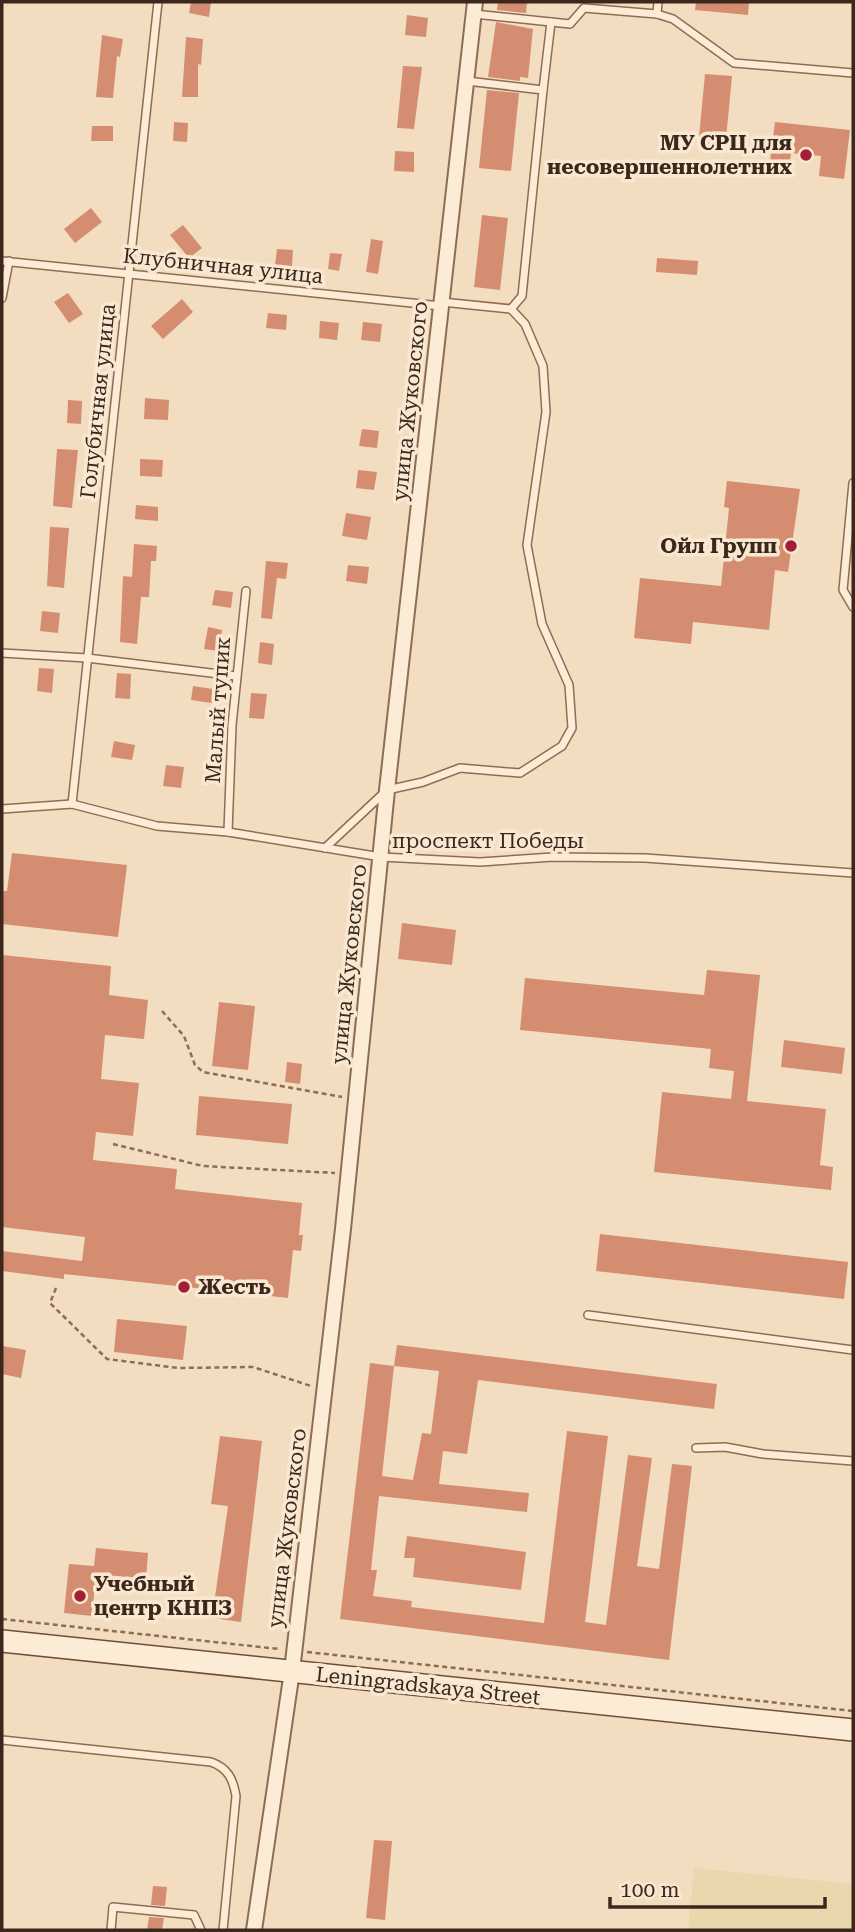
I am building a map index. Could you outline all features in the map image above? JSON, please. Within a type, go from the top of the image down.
[{"type":"main road","name":"Leningradskaya Street","points":[[2,1641],[293,1661],[853,1730]]},
{"type":"street","name":"улица Жуковского","points":[[254,1930],[293,1661],[349,1174],[387,790],[475,8]]},
{"type":"lane","name":"Голубичная улица","points":[[72,803],[158,2]]},
{"type":"lane","points":[[657,14],[658,2]]},
{"type":"lane","points":[[475,8],[570,24],[584,8],[657,14],[673,19],[734,63],[853,74]]},
{"type":"lane","points":[[325,848],[387,790],[423,782],[460,768],[520,773],[562,746],[572,728],[569,685],[542,624],[527,545],[546,412],[543,366],[525,324],[511,309],[522,296],[551,22]]},
{"type":"lane","points":[[467,81],[543,90]]},
{"type":"lane","name":"Клубничная улица","points":[[5,261],[511,309]]},
{"type":"lane","points":[[2,298],[5,261]]},
{"type":"lane","points":[[853,483],[843,590],[853,607]]},
{"type":"lane","name":"Малый тупик","points":[[228,832],[236,676],[246,591]]},
{"type":"lane","points":[[2,653],[87,658],[236,676]]},
{"type":"lane","name":"проспект Победы","points":[[2,809],[72,803],[157,826],[228,832],[381,858],[480,862],[553,857],[645,859],[853,873]]},
{"type":"lane","points":[[588,1315],[853,1350]]},
{"type":"lane","points":[[696,1448],[725,1447],[763,1454],[853,1461]]},
{"type":"lane","points":[[2,1741],[211,1762],[225,1769],[232,1778],[236,1796],[223,1930]]},
{"type":"lane","points":[[111,1930],[113,1907],[194,1915],[201,1930]]},
{"type":"path","points":[[162,1011],[184,1036],[195,1065],[203,1072],[355,1098]]},
{"type":"path","points":[[113,1144],[203,1166],[349,1174]]},
{"type":"path","points":[[55,1289],[50,1303],[107,1359],[178,1368],[253,1367],[324,1390]]},
{"type":"path","points":[[2,1619],[293,1661],[853,1710]]},
{"type":"shaded area","points":[[694,1868],[853,1884],[853,1930],[688,1930]]},
{"type":"building","points":[[191,2],[211,2],[209,17],[189,13]]},
{"type":"building","points":[[498,2],[527,2],[526,13],[497,10]]},
{"type":"building","points":[[696,2],[749,2],[748,15],[695,10]]},
{"type":"building","points":[[407,15],[428,18],[426,37],[405,35]]},
{"type":"building","points":[[496,22],[533,29],[528,78],[520,77],[520,81],[488,77]]},
{"type":"building","points":[[102,35],[123,39],[120,57],[117,56],[113,98],[96,97]]},
{"type":"building","points":[[186,37],[203,39],[201,65],[198,64],[198,97],[182,97]]},
{"type":"building","points":[[403,66],[422,67],[414,129],[397,128]]},
{"type":"building","points":[[705,74],[732,76],[725,150],[698,147]]},
{"type":"building","points":[[487,90],[519,93],[511,171],[479,168]]},
{"type":"building","points":[[174,122],[188,123],[187,142],[173,141]]},
{"type":"building","points":[[775,122],[850,130],[844,179],[819,176],[821,156],[791,153],[789,172],[769,170]]},
{"type":"building","points":[[92,126],[113,126],[113,141],[91,141]]},
{"type":"building","points":[[395,151],[414,152],[414,172],[394,171]]},
{"type":"building","points":[[91,208],[102,222],[75,243],[64,229]]},
{"type":"building","points":[[482,215],[508,218],[500,290],[474,287]]},
{"type":"building","points":[[183,225],[202,248],[189,258],[170,235]]},
{"type":"building","points":[[371,239],[383,241],[378,274],[366,272]]},
{"type":"building","points":[[277,249],[293,250],[292,266],[275,265]]},
{"type":"building","points":[[330,253],[342,254],[339,271],[328,269]]},
{"type":"building","points":[[657,258],[698,261],[697,275],[656,272]]},
{"type":"building","points":[[68,293],[83,314],[69,323],[54,302]]},
{"type":"building","points":[[182,299],[193,312],[163,339],[151,326]]},
{"type":"building","points":[[268,313],[287,315],[286,330],[266,328]]},
{"type":"building","points":[[320,321],[339,323],[337,340],[319,338]]},
{"type":"building","points":[[363,322],[382,324],[380,342],[361,340]]},
{"type":"building","points":[[145,398],[169,400],[168,420],[144,419]]},
{"type":"building","points":[[68,400],[82,401],[81,424],[67,423]]},
{"type":"building","points":[[362,429],[379,431],[377,448],[359,446]]},
{"type":"building","points":[[57,449],[78,450],[72,508],[53,506]]},
{"type":"building","points":[[140,459],[163,460],[162,477],[140,476]]},
{"type":"building","points":[[358,470],[377,472],[374,490],[356,488]]},
{"type":"building","points":[[727,481],[800,489],[788,572],[775,570],[769,630],[693,622],[691,644],[634,638],[640,578],[721,586],[729,508],[724,507]]},
{"type":"building","points":[[136,505],[158,507],[158,521],[135,519]]},
{"type":"building","points":[[346,513],[371,517],[367,540],[342,536]]},
{"type":"building","points":[[50,527],[69,528],[64,588],[47,586]]},
{"type":"building","points":[[134,544],[157,546],[156,561],[151,561],[149,597],[141,597],[137,644],[120,642],[123,576],[132,577]]},
{"type":"building","points":[[266,561],[288,563],[286,579],[277,578],[272,619],[261,618]]},
{"type":"building","points":[[348,565],[369,567],[367,584],[346,581]]},
{"type":"building","points":[[215,590],[233,592],[231,608],[212,605]]},
{"type":"building","points":[[42,611],[60,613],[58,633],[40,631]]},
{"type":"building","points":[[208,627],[222,630],[218,651],[204,649]]},
{"type":"building","points":[[260,642],[274,644],[272,665],[258,663]]},
{"type":"building","points":[[39,668],[54,669],[52,693],[37,691]]},
{"type":"building","points":[[117,673],[131,674],[130,699],[115,698]]},
{"type":"building","points":[[193,686],[220,690],[218,704],[191,700]]},
{"type":"building","points":[[251,693],[267,694],[264,719],[249,718]]},
{"type":"building","points":[[114,741],[135,745],[132,760],[111,757]]},
{"type":"building","points":[[166,765],[184,767],[181,788],[163,786]]},
{"type":"building","points":[[12,853],[127,865],[118,937],[2,924],[2,891],[7,891]]},
{"type":"building","points":[[402,923],[456,930],[452,965],[398,959]]},
{"type":"building","points":[[2,955],[111,966],[109,995],[148,1000],[144,1039],[105,1035],[101,1079],[139,1083],[133,1136],[96,1132],[93,1160],[177,1169],[175,1189],[302,1203],[299,1235],[303,1235],[301,1251],[293,1250],[288,1298],[64,1274],[64,1279],[2,1271],[2,1251],[82,1261],[85,1237],[2,1227]]},
{"type":"building","points":[[707,970],[760,975],[747,1101],[826,1109],[820,1165],[833,1167],[831,1190],[654,1172],[662,1092],[731,1099],[734,1071],[709,1068],[711,1049],[520,1030],[525,978],[704,995]]},
{"type":"building","points":[[219,1002],[255,1006],[248,1070],[212,1066]]},
{"type":"building","points":[[784,1040],[845,1048],[842,1074],[781,1067]]},
{"type":"building","points":[[287,1062],[302,1064],[300,1084],[285,1082]]},
{"type":"building","points":[[199,1096],[292,1104],[288,1144],[196,1135]]},
{"type":"building","points":[[600,1234],[848,1262],[844,1299],[596,1271]]},
{"type":"building","points":[[117,1319],[187,1326],[183,1360],[114,1352]]},
{"type":"building","points":[[397,1345],[717,1384],[714,1409],[478,1380],[467,1454],[443,1451],[439,1484],[529,1493],[527,1512],[379,1496],[371,1570],[377,1570],[373,1596],[412,1601],[411,1607],[544,1623],[567,1431],[608,1436],[585,1622],[606,1625],[628,1455],[652,1458],[637,1566],[659,1569],[672,1464],[692,1466],[669,1660],[340,1619],[370,1363],[394,1366]],"holes":[[[394,1366],[439,1371],[431,1434],[422,1433],[413,1480],[382,1476]]]},
{"type":"building","points":[[2,1346],[26,1350],[21,1378],[2,1374]]},
{"type":"building","points":[[220,1436],[262,1441],[241,1622],[212,1618],[228,1506],[211,1504]]},
{"type":"building","points":[[407,1536],[526,1552],[521,1590],[413,1577],[415,1558],[404,1558]]},
{"type":"building","name":"Учебный центр КНПЗ","points":[[96,1548],[148,1553],[146,1579],[96,1574],[92,1616],[64,1613],[69,1564],[94,1566]]},
{"type":"building","points":[[374,1840],[392,1841],[385,1920],[366,1918]]},
{"type":"building","points":[[153,1886],[167,1887],[165,1906],[151,1905]]},
{"type":"building","points":[[149,1917],[164,1918],[162,1930],[147,1930]]},
{"type":"place","name":"МУ СРЦ для несовершеннолетних","points":[[806,155]]},
{"type":"place","name":"Ойл Групп","points":[[791,546]]},
{"type":"place","name":"Жесть","points":[[184,1287]]},
{"type":"place","name":"Учебный центр КНПЗ","points":[[80,1596]]}]
